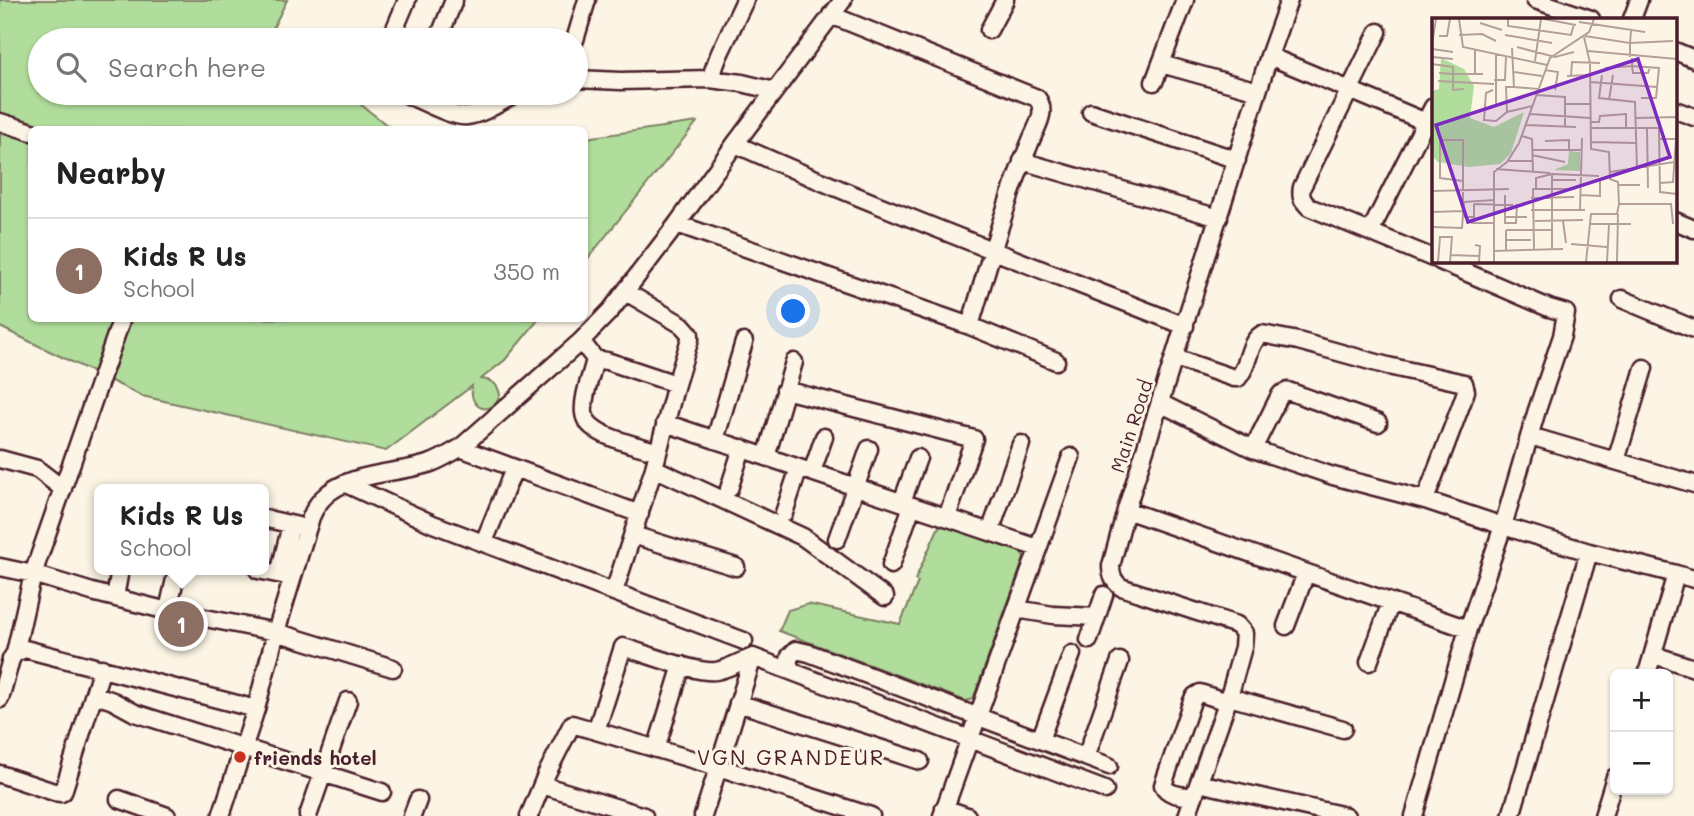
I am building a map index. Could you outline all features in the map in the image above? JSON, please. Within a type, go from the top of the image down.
[{"type":"street","points":[[395,28],[407,0]]},
{"type":"street","points":[[443,28],[454,0]]},
{"type":"street","points":[[579,28],[587,0]]},
{"type":"street","points":[[710,79],[745,0]]},
{"type":"street","points":[[286,576],[317,505],[324,496],[336,488],[374,475],[429,464],[460,448],[581,341],[626,292],[843,0]]},
{"type":"street","points":[[989,30],[1005,0]]},
{"type":"street","points":[[1154,82],[1185,0]]},
{"type":"street","name":"Main Road","points":[[1187,816],[1228,700],[1243,646],[1244,632],[1237,625],[1121,587],[1113,579],[1111,566],[1126,510],[1289,0]]},
{"type":"street","points":[[1535,0],[1588,18]]},
{"type":"street","points":[[1632,18],[1639,0]]},
{"type":"street","points":[[831,15],[1037,98],[1042,105],[1043,111],[1022,161],[992,249],[970,326]]},
{"type":"street","points":[[1378,32],[1300,194],[1309,207],[1432,257]]},
{"type":"street","points":[[1676,51],[1694,59]]},
{"type":"street","points":[[1269,56],[1349,89],[1431,118],[1370,232]]},
{"type":"street","points":[[1161,64],[1258,91]]},
{"type":"street","points":[[588,80],[710,79],[742,83],[775,92]]},
{"type":"street","points":[[434,105],[464,117],[475,115],[487,105]]},
{"type":"street","points":[[1676,110],[1694,117]]},
{"type":"street","points":[[1091,112],[1237,160]]},
{"type":"street","points":[[0,122],[28,131]]},
{"type":"street","points":[[735,144],[841,191],[1185,326]]},
{"type":"street","points":[[1022,161],[1219,218]]},
{"type":"street","points":[[1676,221],[1694,229]]},
{"type":"street","points":[[677,224],[970,326],[1056,361]]},
{"type":"street","points":[[1414,816],[1468,629],[1562,336],[1566,313],[1443,262]]},
{"type":"street","points":[[614,592],[654,468],[690,340],[688,331],[682,325],[626,292]]},
{"type":"street","points":[[1622,299],[1694,329]]},
{"type":"street","points":[[0,699],[15,653],[33,574],[121,322]]},
{"type":"street","points":[[1175,358],[1238,378],[1244,372],[1254,340],[1262,334],[1464,383],[1466,391],[1463,400],[1425,500]]},
{"type":"street","points":[[581,341],[595,359],[607,360],[676,384]]},
{"type":"street","points":[[715,440],[744,342]]},
{"type":"street","points":[[595,359],[584,401],[584,415],[588,423],[598,432],[657,452]]},
{"type":"street","points":[[766,457],[794,362]]},
{"type":"street","points":[[1616,461],[1644,368]]},
{"type":"street","points":[[785,390],[974,439],[947,517]]},
{"type":"street","points":[[1253,449],[1281,394],[1288,391],[1378,423]]},
{"type":"street","points":[[1160,403],[1253,449],[1333,476],[1425,500],[1589,552],[1694,579]]},
{"type":"street","points":[[665,423],[1038,548]]},
{"type":"street","points":[[784,513],[824,436]]},
{"type":"street","points":[[1530,436],[1694,484]]},
{"type":"street","points":[[990,532],[1021,444]]},
{"type":"street","points":[[460,448],[640,514]]},
{"type":"street","points":[[729,489],[742,449]]},
{"type":"street","points":[[837,539],[869,449]]},
{"type":"street","points":[[967,816],[943,812],[1071,457]]},
{"type":"street","points":[[891,565],[918,458]]},
{"type":"street","points":[[0,460],[37,469],[63,489]]},
{"type":"street","points":[[484,542],[514,468]]},
{"type":"street","points":[[654,468],[803,537],[885,597]]},
{"type":"street","points":[[346,484],[433,524],[744,641]]},
{"type":"street","points":[[1126,510],[1468,629]]},
{"type":"street","points":[[269,520],[308,528]]},
{"type":"street","points":[[221,816],[256,709],[276,632],[286,576],[291,525]]},
{"type":"street","points":[[633,534],[736,567]]},
{"type":"street","points":[[1511,816],[1589,552]]},
{"type":"street","points":[[0,567],[168,610],[276,632],[393,668]]},
{"type":"street","points":[[269,572],[286,576]]},
{"type":"street","points":[[1286,626],[1306,573]]},
{"type":"street","points":[[1649,669],[1676,574]]},
{"type":"street","points":[[115,597],[119,575]]},
{"type":"street","points":[[168,610],[176,575]]},
{"type":"street","points":[[1089,639],[1104,594]]},
{"type":"street","points":[[1369,662],[1391,602]]},
{"type":"street","points":[[1016,609],[1053,615],[1097,617]]},
{"type":"street","points":[[596,731],[623,647],[700,670],[712,671],[753,657],[1105,790]]},
{"type":"street","points":[[15,653],[26,649],[33,650],[256,709]]},
{"type":"street","points":[[799,674],[788,666],[790,656],[796,650],[1109,766]]},
{"type":"street","points":[[1040,740],[1072,654]]},
{"type":"street","points":[[1654,655],[1694,668]]},
{"type":"street","points":[[703,816],[753,657]]},
{"type":"street","points":[[1086,757],[1120,661]]},
{"type":"street","points":[[656,749],[682,665]]},
{"type":"street","points":[[0,774],[54,792],[63,792],[102,668]]},
{"type":"street","points":[[1343,729],[1200,693],[1192,701],[1163,785],[1170,793],[1197,790],[1346,816]]},
{"type":"street","points":[[94,694],[135,713],[382,792]]},
{"type":"street","points":[[308,816],[348,701]]},
{"type":"street","points":[[738,703],[920,761]]},
{"type":"street","points":[[529,816],[572,724],[871,816]]},
{"type":"street","points":[[542,785],[644,816]]},
{"type":"street","points":[[1603,816],[1610,793]]},
{"type":"street","points":[[119,799],[167,816]]},
{"type":"green space","points":[[0,0],[287,0],[273,28],[28,28],[28,105],[361,105],[388,126],[28,126],[28,322],[537,322],[505,360],[481,379],[491,381],[498,388],[500,395],[492,407],[482,408],[477,405],[472,386],[386,451],[142,396],[0,327]]},
{"type":"green space","points":[[697,122],[588,258],[588,138]]},
{"type":"green space","points":[[940,524],[1021,551],[1024,558],[973,699],[966,701],[779,631],[788,610],[808,604],[900,624],[918,582],[915,580]]},
{"type":"place","name":"Kids R Us","points":[[181,624]]},
{"type":"place","name":"friends hotel","points":[[240,757]]},
{"type":"district","name":"VGN GRANDEUR","points":[[791,756]]}]
